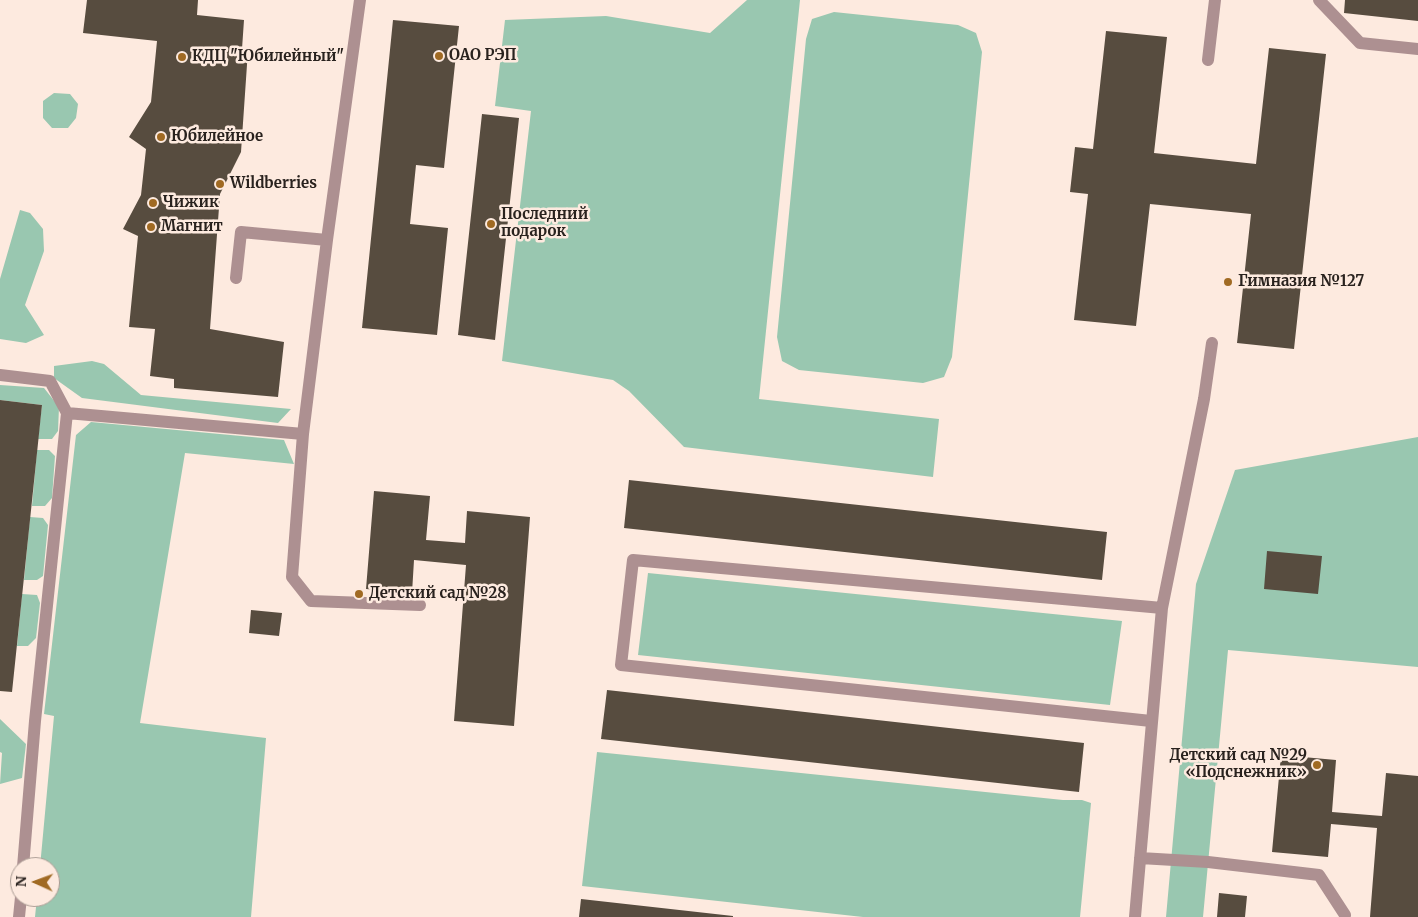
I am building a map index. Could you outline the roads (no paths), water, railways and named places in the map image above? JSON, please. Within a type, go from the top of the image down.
[{"type":"lane","points":[[360,0],[326,240],[303,434],[292,577],[311,601],[420,605]]},
{"type":"lane","points":[[1208,60],[1215,0]]},
{"type":"lane","points":[[1319,0],[1360,43],[1418,49]]},
{"type":"lane","points":[[236,278],[241,232],[326,240]]},
{"type":"lane","points":[[1135,917],[1162,608],[1204,400],[1212,343]]},
{"type":"lane","points":[[0,375],[50,381],[67,413],[35,720],[24,857]]},
{"type":"lane","points":[[67,413],[303,434]]},
{"type":"lane","points":[[1151,721],[621,665],[633,560],[1162,608]]},
{"type":"lane","points":[[1140,858],[1208,862],[1319,875],[1345,915]]},
{"type":"place","name":"ОАО РЭП","points":[[439,56]]},
{"type":"place","name":"КДЦ \"Юбилейный\"","points":[[182,57]]},
{"type":"place","name":"Юбилейное","points":[[161,137]]},
{"type":"place","name":"Wildberries","points":[[220,184]]},
{"type":"place","name":"Чижик","points":[[153,203]]},
{"type":"place","name":"Последний подарок","points":[[491,224]]},
{"type":"place","name":"Магнит","points":[[151,227]]},
{"type":"place","name":"Гимназия №127","points":[[1228,282]]},
{"type":"place","name":"Детский сад №28","points":[[359,594]]},
{"type":"place","name":"Детский сад №29 «Подснежник»","points":[[1317,765]]}]
